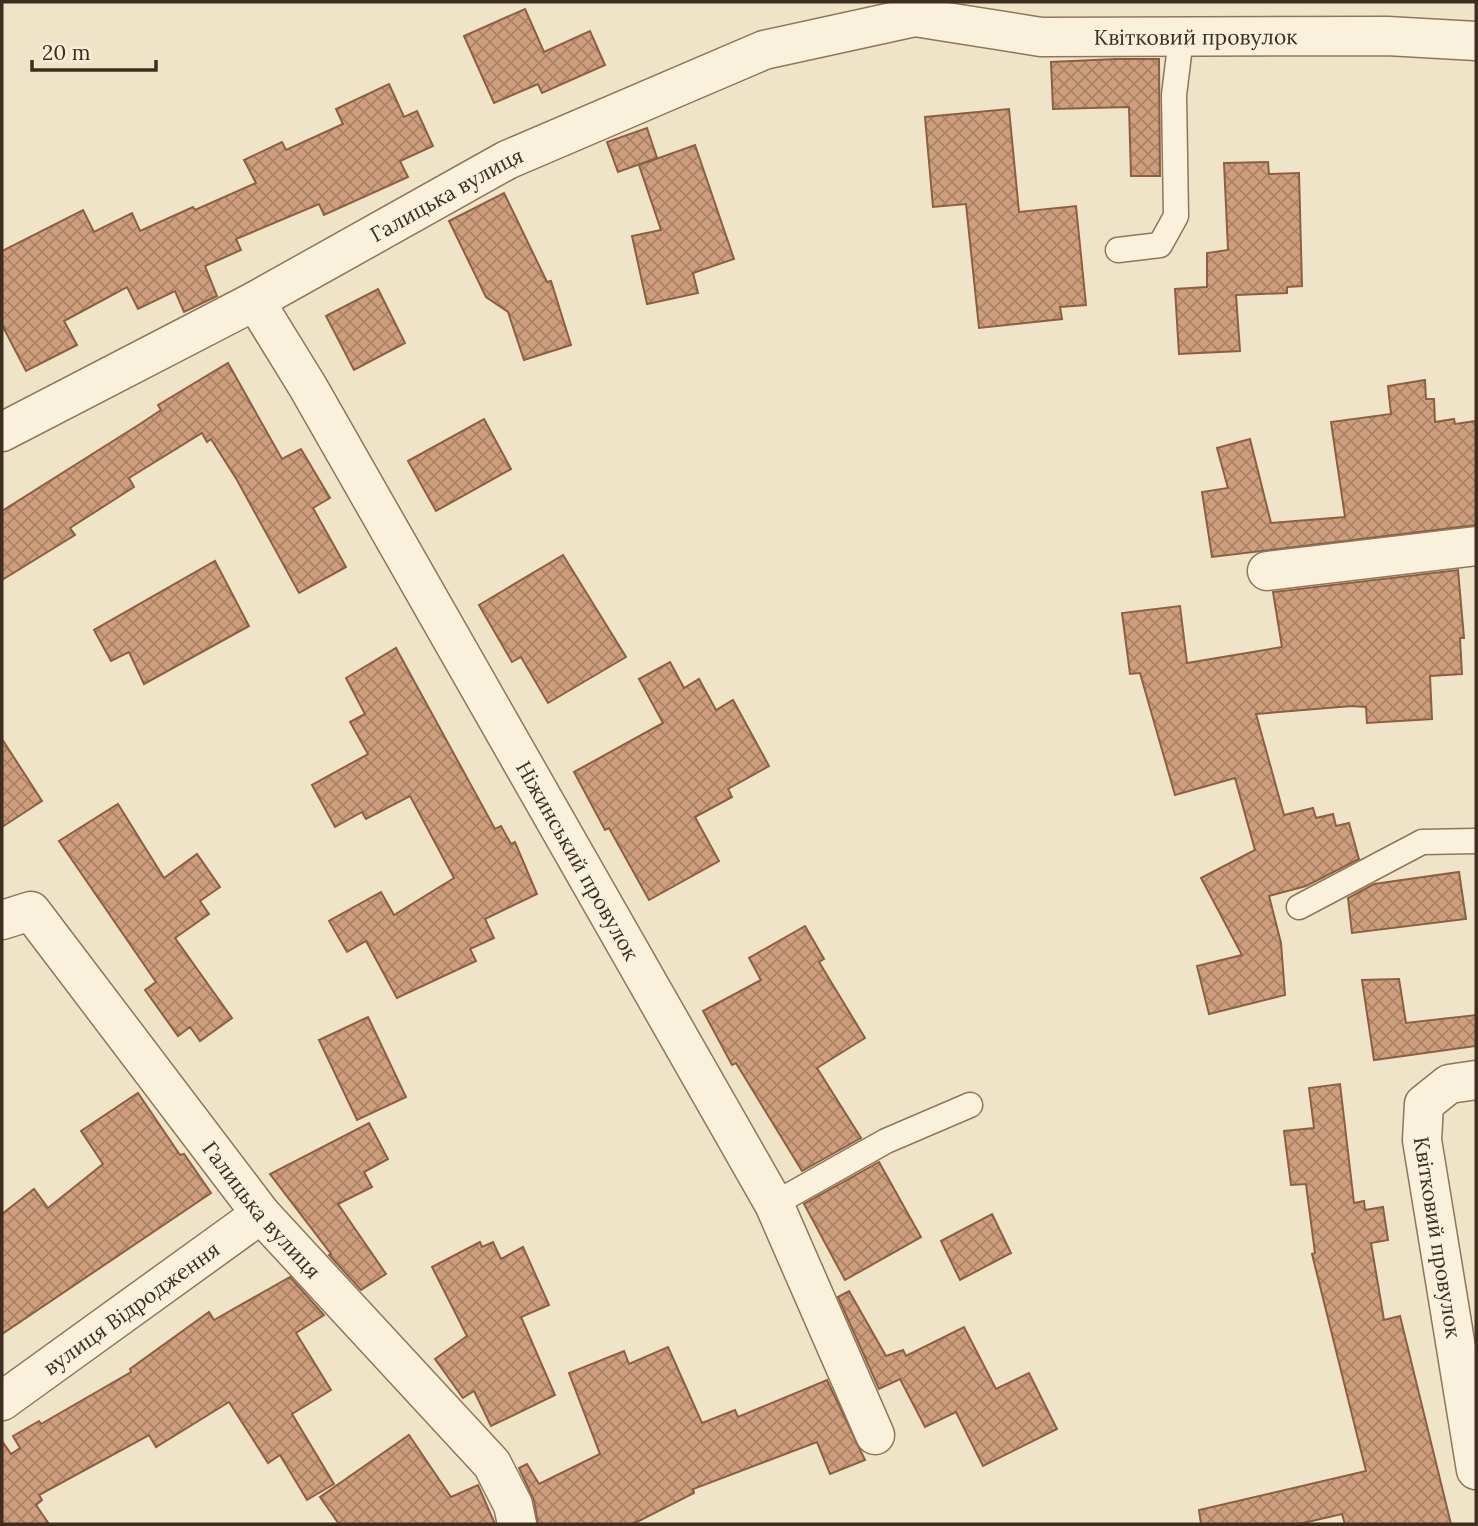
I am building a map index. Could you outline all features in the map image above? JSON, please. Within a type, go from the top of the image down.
[{"type":"street","name":"Квітковий провулок","points":[[914,9],[1041,37],[1387,36],[1476,41]]},
{"type":"street","name":"Галицька вулиця","points":[[2,432],[255,301],[507,160],[764,50],[914,9]]},
{"type":"street","name":"Ніжинський провулок","points":[[255,301],[321,411],[774,1204],[875,1435]]},
{"type":"street","points":[[1267,571],[1476,546]]},
{"type":"street","name":"Галицька вулиця","points":[[2,920],[31,911],[261,1214],[492,1464],[513,1505],[516,1524]]},
{"type":"street","name":"Квітковий провулок","points":[[1476,1080],[1448,1084],[1424,1104],[1422,1140],[1476,1470]]},
{"type":"street","name":"вулиця Відродження","points":[[2,1401],[261,1214]]},
{"type":"lane","points":[[1118,250],[1160,245],[1176,216],[1174,95],[1181,38]]},
{"type":"lane","points":[[1299,907],[1422,842],[1476,841]]},
{"type":"lane","points":[[774,1204],[887,1141],[970,1105]]},
{"type":"building","points":[[525,9],[544,52],[590,31],[605,65],[542,93],[538,84],[494,103],[464,36]]},
{"type":"building","points":[[1159,59],[1160,176],[1131,176],[1129,107],[1053,109],[1051,62]]},
{"type":"building","points":[[389,84],[404,117],[417,111],[433,146],[400,161],[408,177],[324,215],[319,204],[236,239],[241,250],[205,266],[217,296],[184,312],[175,291],[138,309],[127,287],[64,321],[77,345],[26,371],[2,325],[2,251],[83,210],[94,232],[132,213],[140,231],[193,207],[195,210],[256,183],[244,160],[282,142],[286,150],[343,124],[336,109]]},
{"type":"building","points":[[1009,109],[1019,212],[1076,206],[1086,305],[1060,307],[1062,319],[979,328],[966,204],[933,207],[925,117]]},
{"type":"building","points":[[647,128],[657,158],[618,172],[607,142]]},
{"type":"building","points":[[695,145],[734,259],[693,273],[698,293],[647,304],[632,236],[661,230],[639,165]]},
{"type":"building","points":[[1268,162],[1269,174],[1299,173],[1302,286],[1287,287],[1287,293],[1236,295],[1240,351],[1179,354],[1175,289],[1207,287],[1207,253],[1228,250],[1224,163]]},
{"type":"building","points":[[504,193],[547,282],[551,281],[571,345],[524,360],[508,312],[486,297],[449,221]]},
{"type":"building","points":[[378,289],[405,343],[354,370],[326,316]]},
{"type":"building","points":[[228,363],[282,459],[301,449],[330,498],[313,508],[346,567],[299,593],[237,480],[211,439],[207,442],[202,433],[129,478],[134,487],[70,528],[75,535],[2,580],[2,511],[161,410],[158,405]]},
{"type":"building","points":[[1425,380],[1426,399],[1434,399],[1435,422],[1454,419],[1455,424],[1476,421],[1476,525],[1212,557],[1202,492],[1228,488],[1217,448],[1250,439],[1271,523],[1345,517],[1331,422],[1391,414],[1388,386]]},
{"type":"building","points":[[484,419],[511,469],[436,511],[408,461]]},
{"type":"building","points":[[563,555],[626,657],[548,703],[521,657],[512,662],[479,605]]},
{"type":"building","points":[[215,561],[249,626],[144,684],[129,652],[111,661],[94,630]]},
{"type":"building","points":[[1458,570],[1464,638],[1460,638],[1462,674],[1430,676],[1432,719],[1367,723],[1366,707],[1352,706],[1256,714],[1284,815],[1313,808],[1316,818],[1333,814],[1336,826],[1349,823],[1359,859],[1306,886],[1269,896],[1281,943],[1285,995],[1209,1014],[1197,966],[1242,955],[1201,878],[1255,850],[1235,778],[1175,795],[1140,673],[1130,674],[1122,613],[1180,606],[1187,663],[1282,647],[1273,592]]},
{"type":"building","points":[[396,648],[495,829],[501,826],[511,844],[515,842],[537,894],[485,919],[494,938],[470,949],[476,961],[397,998],[366,941],[347,952],[329,921],[381,892],[394,915],[454,878],[410,796],[366,819],[362,812],[335,827],[312,785],[368,754],[350,722],[365,714],[346,678]]},
{"type":"building","points":[[670,662],[684,688],[699,679],[716,710],[733,700],[769,766],[728,789],[732,797],[695,817],[719,861],[649,900],[609,828],[605,830],[574,772],[663,723],[639,679]]},
{"type":"building","points":[[2,739],[42,801],[2,827]]},
{"type":"building","points":[[118,804],[164,878],[197,854],[220,887],[200,901],[209,914],[175,938],[232,1018],[200,1041],[190,1027],[178,1036],[145,990],[156,982],[59,841]]},
{"type":"building","points":[[1459,872],[1466,919],[1352,933],[1348,898],[1374,884]]},
{"type":"building","points":[[805,926],[824,959],[819,962],[865,1038],[817,1068],[861,1138],[802,1171],[736,1063],[732,1065],[703,1011],[761,980],[749,958]]},
{"type":"building","points":[[1399,979],[1406,1023],[1476,1015],[1476,1046],[1374,1060],[1362,980]]},
{"type":"building","points":[[368,1017],[406,1097],[357,1120],[319,1040]]},
{"type":"building","points":[[1340,1084],[1354,1203],[1364,1201],[1365,1210],[1383,1207],[1388,1240],[1371,1243],[1384,1320],[1400,1316],[1451,1524],[1345,1524],[1342,1514],[1299,1524],[1201,1524],[1199,1510],[1366,1471],[1312,1254],[1315,1253],[1306,1184],[1291,1185],[1284,1131],[1314,1128],[1309,1088]]},
{"type":"building","points":[[138,1093],[180,1155],[184,1154],[211,1193],[2,1334],[2,1214],[34,1189],[48,1208],[103,1164],[81,1131]]},
{"type":"building","points":[[369,1123],[388,1159],[364,1172],[372,1187],[338,1204],[386,1274],[361,1290],[329,1255],[331,1254],[270,1174]]},
{"type":"building","points":[[879,1162],[921,1237],[845,1280],[804,1204]]},
{"type":"building","points":[[992,1214],[1011,1253],[960,1280],[941,1241]]},
{"type":"building","points":[[480,1242],[482,1247],[493,1242],[501,1259],[523,1247],[549,1305],[521,1317],[555,1395],[491,1426],[474,1391],[463,1398],[435,1359],[467,1336],[432,1267]]},
{"type":"building","points":[[290,1277],[324,1315],[296,1333],[331,1390],[292,1414],[334,1484],[307,1500],[280,1455],[268,1463],[229,1402],[156,1447],[149,1435],[39,1495],[42,1500],[36,1505],[49,1524],[2,1524],[2,1441],[11,1454],[20,1448],[13,1436],[39,1421],[41,1424],[131,1372],[130,1369],[209,1312],[214,1320]]},
{"type":"building","points":[[849,1291],[886,1356],[903,1350],[906,1356],[964,1327],[996,1389],[1029,1373],[1057,1429],[983,1466],[956,1412],[925,1427],[900,1379],[879,1389],[838,1297]]},
{"type":"building","points":[[668,1347],[702,1423],[735,1410],[738,1417],[827,1380],[865,1460],[830,1474],[817,1442],[693,1489],[694,1493],[633,1524],[538,1524],[534,1500],[519,1468],[527,1464],[539,1484],[600,1454],[569,1373],[624,1351],[629,1364]]},
{"type":"building","points":[[409,1435],[451,1497],[478,1485],[495,1524],[339,1524],[320,1497]]}]
